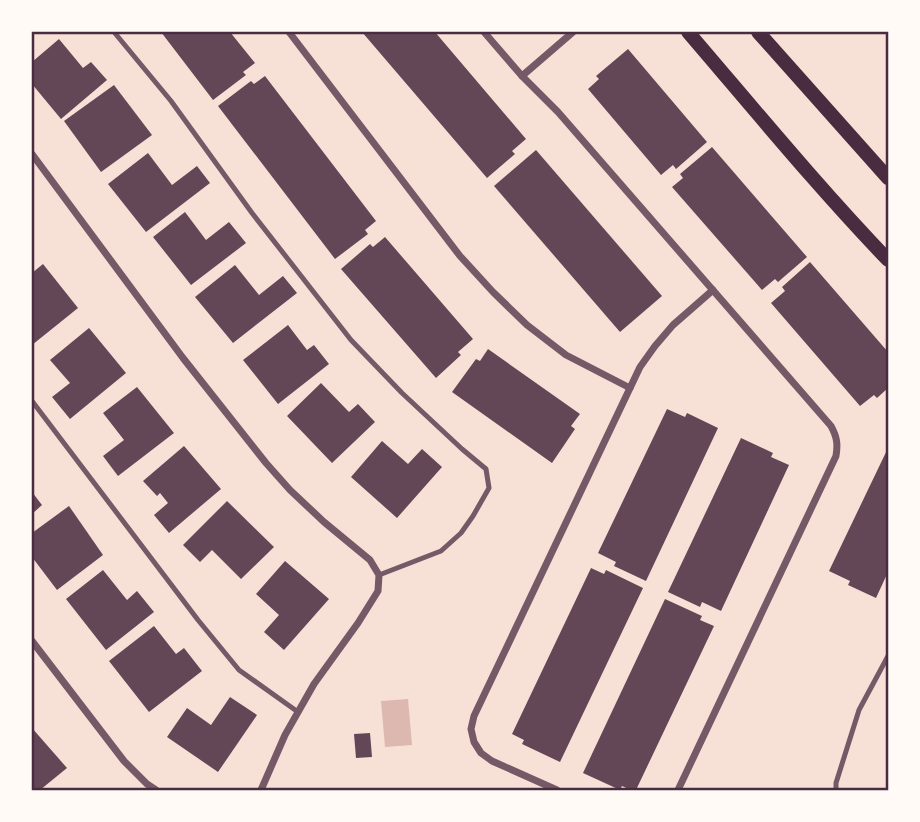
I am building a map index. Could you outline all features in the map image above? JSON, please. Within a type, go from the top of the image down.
[{"type":"main road","points":[[688,32],[888,260]]},
{"type":"main road","points":[[758,32],[888,178]]},
{"type":"street","points":[[289,32],[460,256],[493,292],[566,355],[629,388]]},
{"type":"street","points":[[484,32],[558,112],[837,436],[836,456],[678,790]]},
{"type":"street","points":[[522,76],[573,32]]},
{"type":"street","points":[[32,155],[183,358],[266,463],[315,514],[370,560],[379,575],[377,591],[358,623],[314,684],[285,736],[261,790]]},
{"type":"street","points":[[557,790],[492,761],[481,753],[474,742],[471,729],[474,716],[640,367],[667,332],[713,290]]},
{"type":"street","points":[[32,641],[124,761],[156,790]]},
{"type":"lane","points":[[114,32],[171,101],[252,213],[351,340],[402,393],[486,469],[489,488],[460,533],[441,551],[379,575]]},
{"type":"lane","points":[[32,401],[239,670],[298,712]]},
{"type":"lane","points":[[835,790],[859,710],[888,656]]},
{"type":"shaded area","points":[[408,699],[412,745],[385,747],[381,701]]},
{"type":"building","points":[[161,32],[230,32],[255,63],[243,72],[246,75],[213,100]]},
{"type":"building","points":[[362,32],[435,32],[526,139],[512,151],[515,154],[487,178]]},
{"type":"building","points":[[59,39],[83,68],[91,62],[107,80],[61,119],[32,84],[32,62]]},
{"type":"building","points":[[628,49],[707,142],[676,169],[673,165],[661,175],[588,89],[599,79],[596,76]]},
{"type":"building","points":[[265,76],[376,221],[365,230],[368,234],[335,259],[218,106],[251,81],[254,84]]},
{"type":"building","points":[[114,85],[152,135],[101,172],[64,121]]},
{"type":"building","points":[[712,147],[807,257],[778,282],[775,279],[762,290],[672,187],[683,178],[680,174]]},
{"type":"building","points":[[536,150],[662,296],[620,332],[494,186]]},
{"type":"building","points":[[148,153],[172,185],[197,166],[210,183],[146,232],[108,184]]},
{"type":"building","points":[[185,212],[206,240],[229,222],[246,243],[191,285],[153,237]]},
{"type":"building","points":[[385,237],[473,339],[458,352],[461,355],[436,378],[341,269],[370,244],[373,247]]},
{"type":"building","points":[[810,262],[888,352],[888,388],[877,398],[874,395],[860,406],[771,303],[785,291],[782,287]]},
{"type":"building","points":[[43,264],[78,308],[32,345],[32,273]]},
{"type":"building","points":[[235,265],[259,295],[283,276],[297,293],[233,343],[195,297]]},
{"type":"building","points":[[288,325],[307,350],[314,345],[329,364],[278,404],[243,360]]},
{"type":"building","points":[[89,328],[126,373],[70,419],[52,397],[70,383],[50,360]]},
{"type":"building","points":[[488,349],[580,414],[571,426],[575,429],[552,463],[452,392],[476,359],[480,361]]},
{"type":"building","points":[[321,383],[349,412],[358,404],[375,422],[332,463],[287,416]]},
{"type":"building","points":[[137,387],[174,433],[118,476],[103,456],[124,440],[103,413]]},
{"type":"building","points":[[667,409],[685,417],[687,413],[718,428],[646,581],[614,566],[616,562],[598,553]]},
{"type":"building","points":[[741,438],[773,453],[771,457],[789,465],[721,611],[702,602],[700,607],[668,592]]},
{"type":"building","points":[[382,441],[408,464],[422,449],[442,467],[397,518],[351,477]]},
{"type":"building","points":[[184,446],[221,489],[169,533],[154,515],[168,503],[160,493],[157,496],[143,481]]},
{"type":"building","points":[[888,448],[888,572],[876,598],[848,585],[850,581],[829,571]]},
{"type":"building","points":[[32,492],[42,505],[32,514]]},
{"type":"building","points":[[227,501],[274,547],[241,579],[212,550],[200,562],[183,545]]},
{"type":"building","points":[[69,506],[103,555],[57,590],[32,557],[32,533]]},
{"type":"building","points":[[285,561],[329,599],[284,650],[264,632],[279,615],[256,594]]},
{"type":"building","points":[[591,568],[604,574],[606,570],[643,588],[560,762],[522,744],[524,740],[512,734]]},
{"type":"building","points":[[103,570],[127,600],[137,591],[154,612],[106,650],[66,599]]},
{"type":"building","points":[[665,599],[702,616],[700,620],[714,626],[636,790],[622,786],[620,790],[583,773]]},
{"type":"building","points":[[154,626],[176,654],[184,648],[202,671],[149,712],[109,661]]},
{"type":"building","points":[[230,697],[257,715],[218,772],[167,737],[187,708],[211,725]]},
{"type":"building","points":[[32,728],[67,768],[40,790],[32,790]]},
{"type":"building","points":[[370,733],[372,757],[356,758],[354,734]]}]
